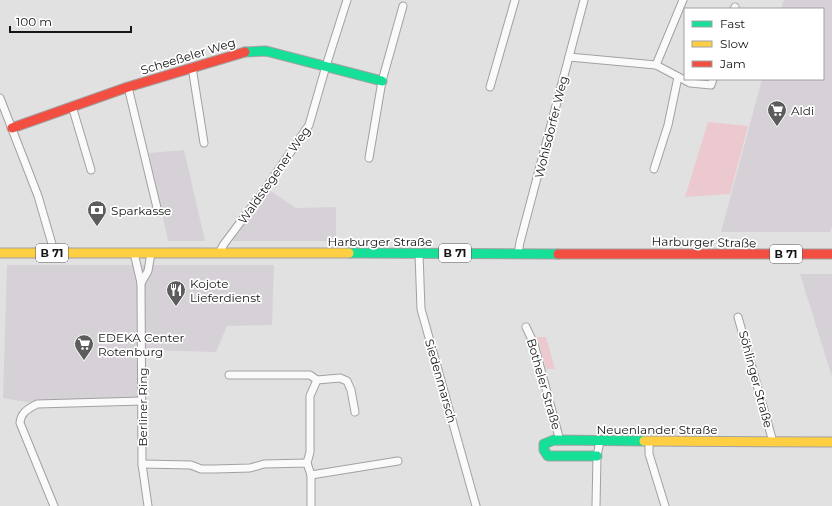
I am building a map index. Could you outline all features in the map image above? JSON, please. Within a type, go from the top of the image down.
[{"type":"main road","name":"Scheeßeler Weg","points":[[12,128],[128,87],[243,52],[266,51],[382,81]]},
{"type":"main road","name":"Harburger Straße","points":[[0,253],[832,254]]},
{"type":"main road","name":"Neuenlander Straße","points":[[598,456],[548,456],[544,450],[544,444],[554,440],[832,442]]},
{"type":"street","name":"Waldstegener Weg","points":[[219,253],[309,125],[347,0]]},
{"type":"street","points":[[490,87],[514,0]]},
{"type":"street","name":"Wohlsdorfer Weg","points":[[518,254],[583,0]]},
{"type":"street","points":[[656,65],[683,0]]},
{"type":"street","points":[[369,158],[382,81],[403,6]]},
{"type":"street","points":[[569,57],[656,65],[682,78],[654,169]]},
{"type":"street","points":[[192,67],[204,143]]},
{"type":"street","points":[[686,80],[711,85],[713,80]]},
{"type":"street","name":"Scheeßeler Weg","points":[[128,87],[158,212]]},
{"type":"street","points":[[0,98],[38,196],[52,244],[52,253]]},
{"type":"street","points":[[72,106],[91,170]]},
{"type":"street","name":"Berliner Ring","points":[[134,253],[141,283],[142,464],[148,506]]},
{"type":"street","name":"Berliner Ring","points":[[141,283],[148,271],[151,253]]},
{"type":"street","name":"Siedenmarsch","points":[[419,253],[421,309],[476,506]]},
{"type":"street","name":"Söhlinger Straße","points":[[738,317],[773,442]]},
{"type":"street","name":"Botheler Straße","points":[[526,327],[534,344],[560,441]]},
{"type":"street","points":[[230,375],[310,375],[317,380],[326,378],[340,378],[347,381],[351,390],[355,412]]},
{"type":"street","points":[[311,506],[311,475],[307,464],[310,452],[310,396],[317,380]]},
{"type":"street","points":[[54,506],[20,423],[20,417],[25,410],[37,404],[142,401]]},
{"type":"street","points":[[596,506],[600,441]]},
{"type":"street","points":[[649,441],[649,454],[665,506]]},
{"type":"street","points":[[311,475],[398,461]]},
{"type":"street","points":[[142,464],[191,465],[201,469],[216,469],[250,468],[264,464],[307,464]]},
{"type":"shaded area","points":[[784,0],[832,0],[832,227],[830,232],[721,232],[762,80],[824,80],[824,8],[781,8]]},
{"type":"shaded area","points":[[708,122],[748,126],[730,194],[685,197]]},
{"type":"shaded area","points":[[184,150],[205,241],[168,241],[149,153]]},
{"type":"shaded area","points":[[269,190],[296,208],[336,207],[336,241],[230,241]]},
{"type":"shaded area","points":[[7,265],[274,265],[272,325],[227,326],[216,352],[143,350],[142,401],[37,404],[3,398]]},
{"type":"shaded area","points":[[800,274],[832,274],[832,377]]},
{"type":"shaded area","points":[[537,337],[546,337],[555,369],[546,369]]},
{"type":"traffic: fast","points":[[245,52],[266,51],[382,81]]},
{"type":"traffic: fast","points":[[349,253],[558,254]]},
{"type":"traffic: fast","points":[[597,456],[548,456],[544,450],[544,444],[554,440],[644,441]]},
{"type":"traffic: slow","points":[[0,253],[349,253]]},
{"type":"traffic: slow","points":[[644,441],[832,442]]},
{"type":"traffic: jam","points":[[12,128],[128,87],[245,52]]},
{"type":"traffic: jam","points":[[558,254],[832,254]]},
{"type":"place","name":"Aldi","points":[[777,127]]},
{"type":"place","name":"Sparkasse","points":[[97,227]]},
{"type":"place","name":"Kojote Lieferdienst","points":[[176,307]]},
{"type":"place","name":"EDEKA Center Rotenburg","points":[[84,361]]}]
